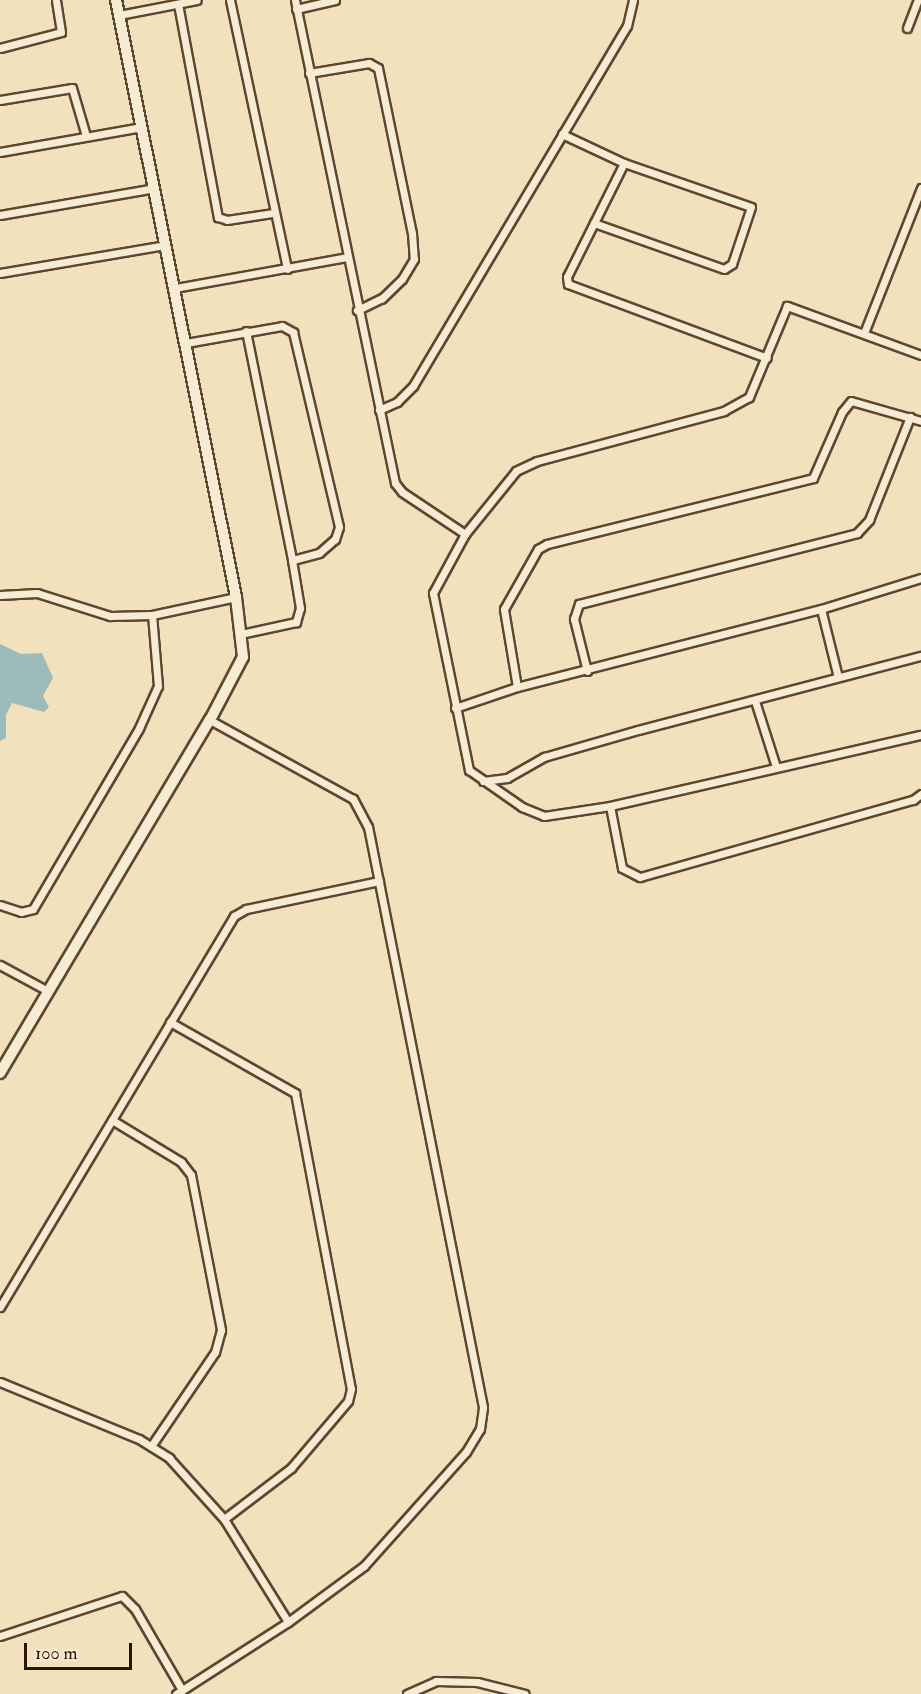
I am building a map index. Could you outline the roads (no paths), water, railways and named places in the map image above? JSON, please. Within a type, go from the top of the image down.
[{"type":"street","points":[[0,48],[61,32],[56,0]]},
{"type":"street","points":[[0,1073],[46,990],[66,963],[210,720],[243,657],[236,597],[116,0]]},
{"type":"street","points":[[119,15],[197,0]]},
{"type":"street","points":[[230,0],[273,213],[287,268]]},
{"type":"street","points":[[295,0],[357,310],[398,488],[465,534]]},
{"type":"street","points":[[296,9],[334,0]]},
{"type":"street","points":[[379,410],[397,402],[413,387],[627,26],[633,0]]},
{"type":"street","points":[[907,27],[918,0]]},
{"type":"street","points":[[178,4],[218,217],[227,220],[273,213]]},
{"type":"street","points":[[309,73],[369,63],[378,68],[412,233],[414,259],[402,279],[382,298],[357,310]]},
{"type":"street","points":[[0,100],[72,88],[86,136]]},
{"type":"street","points":[[0,152],[142,127]]},
{"type":"street","points":[[562,134],[624,164],[751,207],[732,264],[720,269],[594,223]]},
{"type":"street","points":[[624,164],[567,277],[568,284],[766,358]]},
{"type":"street","points":[[0,215],[154,188]]},
{"type":"street","points":[[864,333],[921,188]]},
{"type":"street","points":[[0,273],[165,245]]},
{"type":"street","points":[[175,288],[347,257]]},
{"type":"street","points":[[921,355],[787,306],[754,392],[731,408],[525,466],[508,479],[465,534],[440,574],[433,593],[469,770],[522,807],[544,816],[610,806],[921,735]]},
{"type":"street","points":[[186,343],[282,326],[293,332],[339,527],[335,538],[319,553],[292,560]]},
{"type":"street","points":[[241,634],[296,622],[300,608],[246,331]]},
{"type":"street","points":[[517,687],[504,609],[538,549],[547,544],[813,478],[842,412],[851,401],[921,421]]},
{"type":"street","points":[[587,671],[574,619],[579,604],[857,533],[869,520],[910,417]]},
{"type":"street","points":[[455,708],[517,687],[587,671],[821,609],[921,578]]},
{"type":"street","points":[[0,595],[37,593],[110,616],[152,615],[236,597]]},
{"type":"street","points":[[821,609],[838,677]]},
{"type":"street","points":[[0,905],[21,912],[33,909],[139,728],[158,686],[152,615]]},
{"type":"street","points":[[483,781],[507,778],[544,757],[921,656]]},
{"type":"street","points":[[755,701],[776,767]]},
{"type":"street","points":[[0,1636],[122,1596],[135,1609],[179,1692],[288,1622],[378,1553],[466,1452],[480,1429],[483,1407],[368,826],[353,799],[210,720]]},
{"type":"street","points":[[610,806],[622,868],[639,877],[913,800],[921,794]]},
{"type":"street","points":[[0,1308],[234,916],[246,909],[379,881]]},
{"type":"street","points":[[0,965],[46,990]]},
{"type":"street","points":[[170,1022],[295,1093],[351,1389],[348,1401],[291,1468],[224,1519]]},
{"type":"street","points":[[112,1120],[181,1162],[191,1175],[221,1330],[215,1352],[151,1446]]},
{"type":"street","points":[[0,1382],[151,1446],[169,1458],[224,1519],[288,1622]]},
{"type":"street","points":[[407,1694],[435,1681],[477,1682],[525,1694]]},
{"type":"water","points":[[0,644],[21,654],[42,653],[53,678],[43,696],[49,707],[44,712],[12,703],[6,715],[6,738],[0,741]]}]
